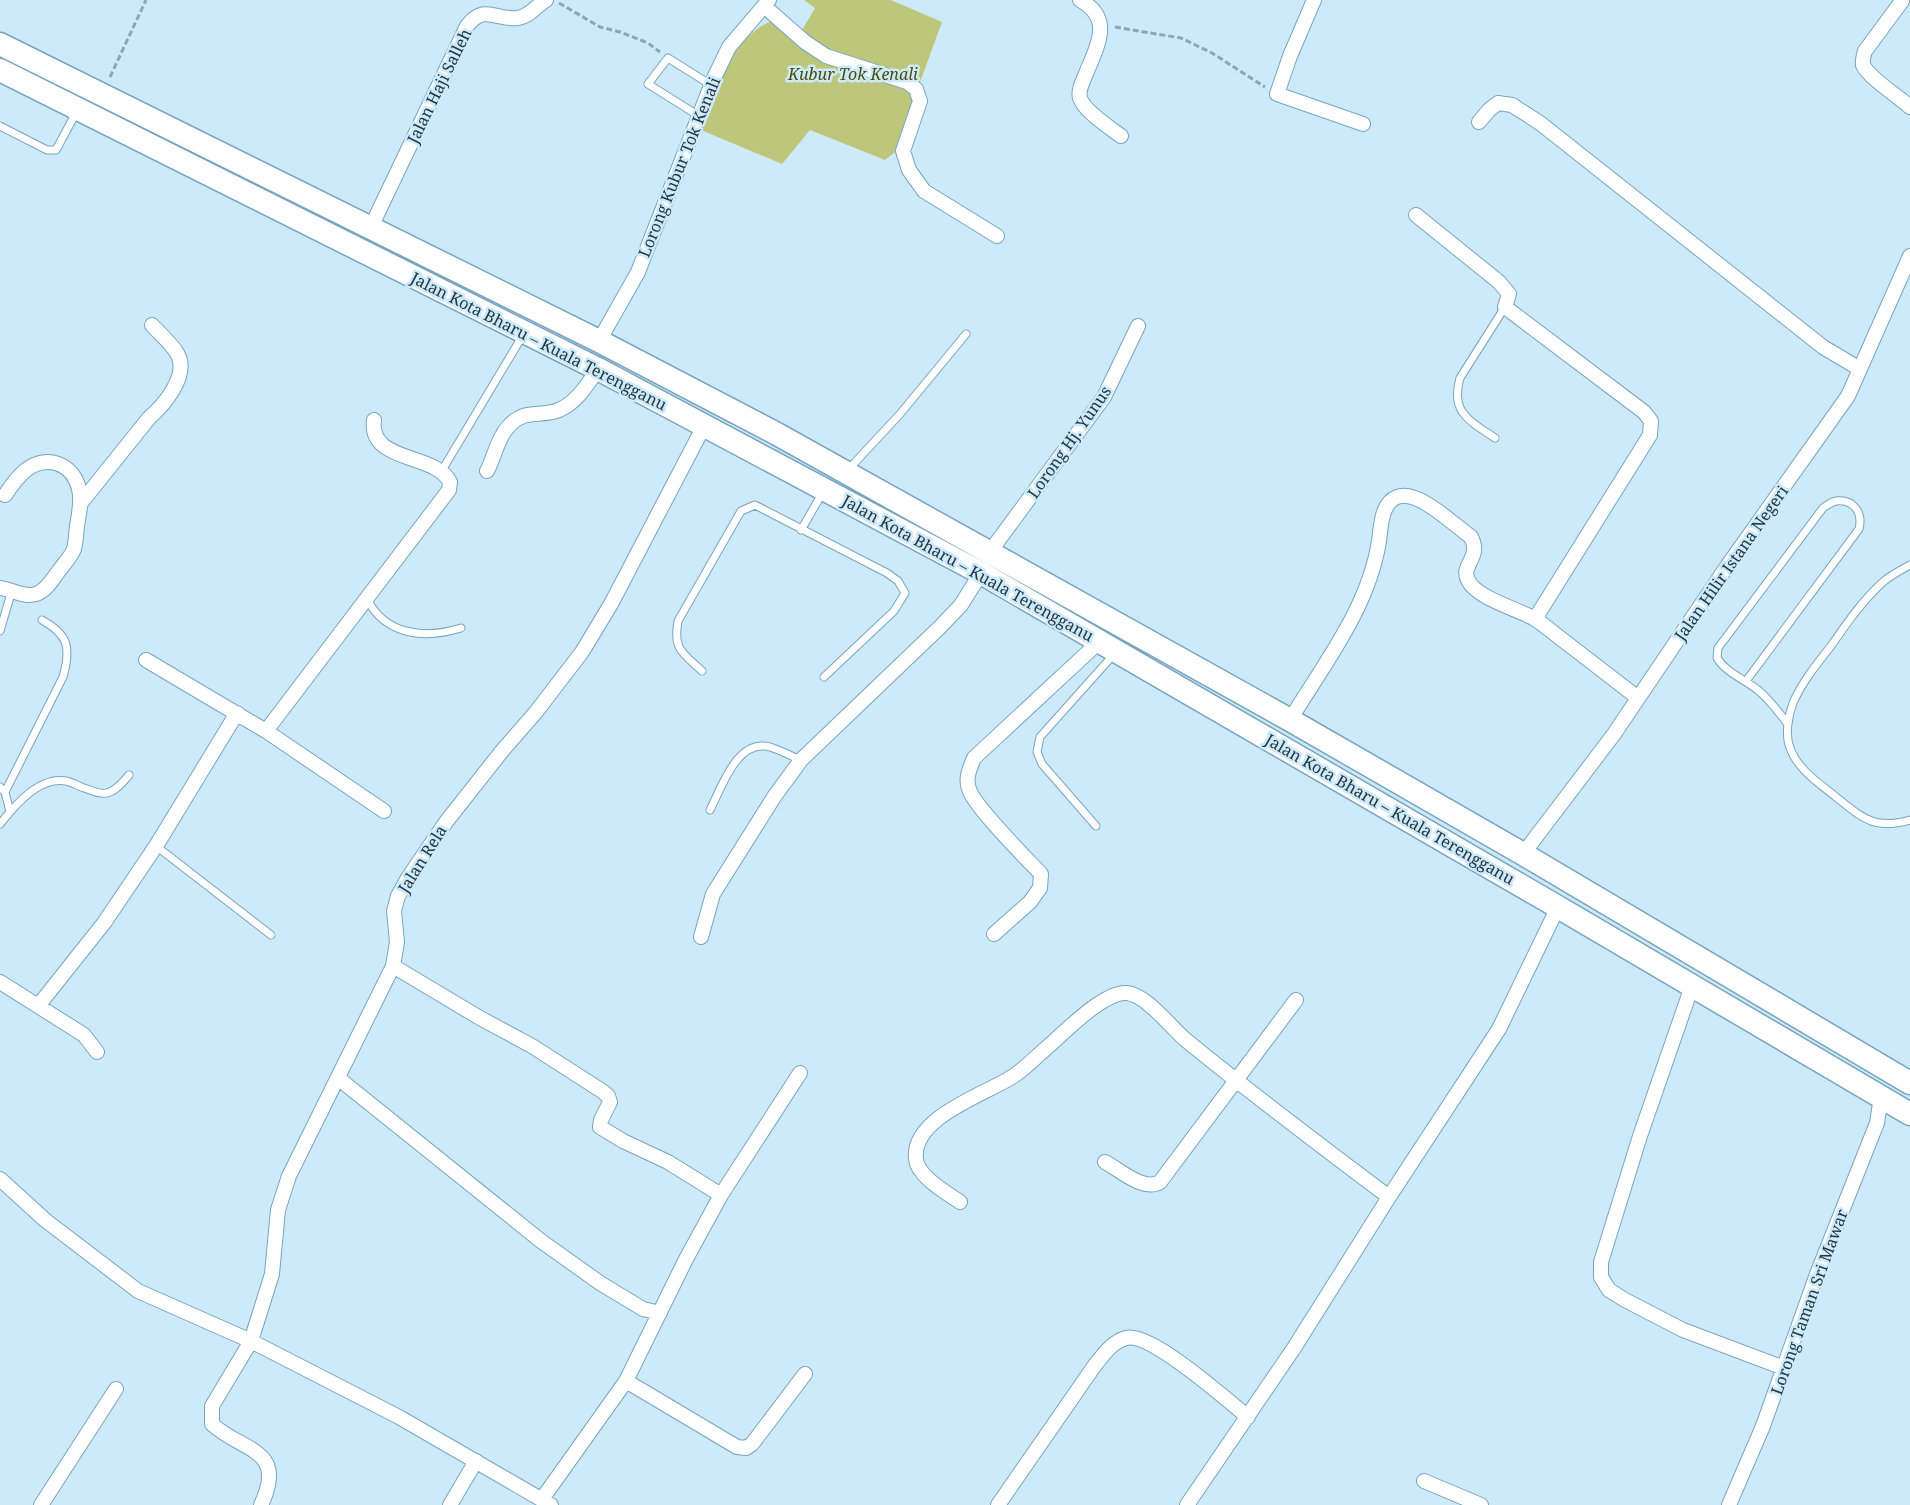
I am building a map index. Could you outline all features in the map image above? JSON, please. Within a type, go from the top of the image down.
[{"type":"highway","name":"Jalan Kota Bharu – Kuala Terengganu","points":[[0,44],[599,341],[777,434],[846,473],[1108,646],[1910,1114]]},
{"type":"highway","name":"Jalan Kota Bharu – Kuala Terengganu","points":[[0,70],[598,369],[824,490],[985,563],[1290,720],[1523,854],[1910,1083]]},
{"type":"street","name":"Jalan Haji Salleh","points":[[371,227],[467,26],[474,16],[485,13],[517,18],[528,15],[537,5],[546,0]]},
{"type":"street","points":[[1080,0],[1097,14],[1101,26],[1100,40],[1080,88],[1080,98],[1086,107],[1120,136]]},
{"type":"street","points":[[1314,0],[1290,56],[1277,94],[1363,124]]},
{"type":"street","points":[[1902,1],[1866,51],[1863,65],[1869,73],[1910,107]]},
{"type":"street","points":[[766,3],[805,42],[826,56],[907,82],[916,89],[921,101],[903,151],[909,170],[924,191],[997,236]]},
{"type":"street","name":"Lorong Kubur Tok Kenali","points":[[599,341],[638,272],[711,85],[729,47],[766,3]]},
{"type":"street","points":[[1479,122],[1498,103],[1512,105],[1540,123],[1823,347],[1860,369]]},
{"type":"street","points":[[1416,215],[1499,282],[1509,294],[1505,307],[1644,412],[1649,417],[1652,426],[1650,435],[1535,620]]},
{"type":"street","name":"Jalan Hilir Istana Negeri","points":[[1523,854],[1614,734],[1848,396],[1910,256]]},
{"type":"street","points":[[80,504],[149,418],[162,407],[176,387],[180,369],[178,354],[152,325]]},
{"type":"street","name":"Lorong Hj. Yunus","points":[[701,937],[713,894],[774,797],[801,760],[961,605],[985,563],[1104,397],[1138,326]]},
{"type":"street","points":[[487,471],[508,427],[520,417],[533,412],[556,411],[570,404],[598,369]]},
{"type":"street","points":[[266,730],[447,495],[450,482],[441,472],[384,447],[376,439],[373,429],[374,420]]},
{"type":"street","name":"Jalan Rela","points":[[261,1505],[268,1481],[267,1466],[260,1453],[225,1436],[212,1424],[212,1406],[251,1341],[272,1274],[278,1210],[289,1176],[393,966],[397,942],[394,910],[398,896],[446,822],[582,652],[612,604],[704,426]]},
{"type":"street","points":[[5,495],[27,469],[38,462],[49,460],[57,463],[74,477],[79,490],[80,504],[74,549],[48,586],[38,594],[28,595],[6,589]]},
{"type":"street","points":[[1290,720],[1367,589],[1378,551],[1386,507],[1395,498],[1407,495],[1420,499],[1471,537],[1475,545],[1474,555],[1466,568],[1467,580],[1489,598],[1535,620],[1638,698]]},
{"type":"street","points":[[994,934],[1030,902],[1040,888],[1041,874],[978,804],[969,790],[968,774],[974,758],[1108,646]]},
{"type":"street","points":[[146,660],[266,730],[384,811]]},
{"type":"street","points":[[38,1006],[104,923],[156,846],[237,713]]},
{"type":"street","points":[[1187,1505],[1248,1417],[1499,1029],[1558,907]]},
{"type":"street","points":[[393,966],[532,1046],[602,1091],[610,1102],[600,1127],[623,1142],[668,1161],[721,1196]]},
{"type":"street","points":[[0,982],[84,1035],[97,1052]]},
{"type":"street","points":[[1692,986],[1600,1262],[1601,1277],[1609,1290],[1683,1330],[1784,1368]]},
{"type":"street","points":[[960,1202],[926,1177],[915,1161],[917,1145],[927,1128],[942,1116],[1015,1075],[1109,997],[1127,993],[1143,1000],[1236,1081],[1389,1197]]},
{"type":"street","points":[[1105,1162],[1143,1184],[1155,1185],[1161,1182],[1296,1000]]},
{"type":"street","points":[[0,1179],[45,1220],[138,1291],[251,1341],[399,1417],[547,1502],[626,1381],[686,1259],[721,1196],[800,1073]]},
{"type":"street","points":[[338,1078],[540,1241],[600,1283],[643,1309],[660,1313]]},
{"type":"street","name":"Lorong Taman Sri Mawar","points":[[1729,1505],[1763,1426],[1817,1274],[1876,1124],[1881,1097]]},
{"type":"street","points":[[998,1505],[1095,1365],[1110,1346],[1127,1337],[1143,1339],[1170,1355],[1248,1417]]},
{"type":"street","points":[[626,1381],[737,1447],[746,1448],[752,1444],[805,1374]]},
{"type":"street","points":[[41,1505],[116,1389]]},
{"type":"street","points":[[450,1505],[476,1461]]},
{"type":"street","points":[[1424,1481],[1481,1505]]},
{"type":"lane","points":[[699,116],[648,84],[668,58],[711,85]]},
{"type":"lane","points":[[0,126],[42,147],[53,147],[78,109]]},
{"type":"lane","points":[[1496,438],[1464,416],[1457,404],[1456,391],[1460,378],[1505,307]]},
{"type":"lane","points":[[441,472],[525,333]]},
{"type":"lane","points":[[846,473],[900,414],[966,334]]},
{"type":"lane","points":[[801,530],[824,490]]},
{"type":"lane","points":[[1746,681],[1859,529],[1861,519],[1858,509],[1847,502],[1834,501],[1823,508],[1718,648],[1717,658],[1722,666],[1762,693],[1788,724]]},
{"type":"lane","points":[[702,671],[681,651],[675,639],[678,621],[741,511],[755,505],[887,573],[898,581],[904,593],[894,611],[824,677]]},
{"type":"lane","points":[[1910,565],[1886,580],[1865,599],[1804,681],[1792,705],[1788,724],[1789,746],[1795,760],[1807,774],[1857,814],[1880,824],[1892,825],[1910,820]]},
{"type":"lane","points":[[0,631],[6,589]]},
{"type":"lane","points":[[367,599],[373,611],[384,621],[404,631],[446,633],[461,628]]},
{"type":"lane","points":[[10,812],[3,789],[63,677],[67,661],[68,649],[64,638],[55,628],[42,620]]},
{"type":"lane","points":[[1096,826],[1042,764],[1037,752],[1040,737],[1108,646]]},
{"type":"lane","points":[[710,810],[739,756],[749,748],[770,747],[801,760]]},
{"type":"lane","points":[[0,824],[21,800],[33,790],[48,783],[65,781],[95,792],[106,793],[118,787],[129,775]]},
{"type":"lane","points":[[156,846],[271,935]]},
{"type":"path","points":[[101,94],[146,0]]},
{"type":"path","points":[[546,0],[555,1],[600,27],[648,43],[668,58]]},
{"type":"path","points":[[1101,26],[1129,28],[1181,38],[1212,53],[1277,94]]},
{"type":"green space","name":"Kubur Tok Kenali","points":[[804,0],[891,0],[942,22],[894,153],[885,160],[810,130],[782,164],[701,130],[726,68],[745,40],[757,29],[771,21],[801,32],[815,8]]}]
